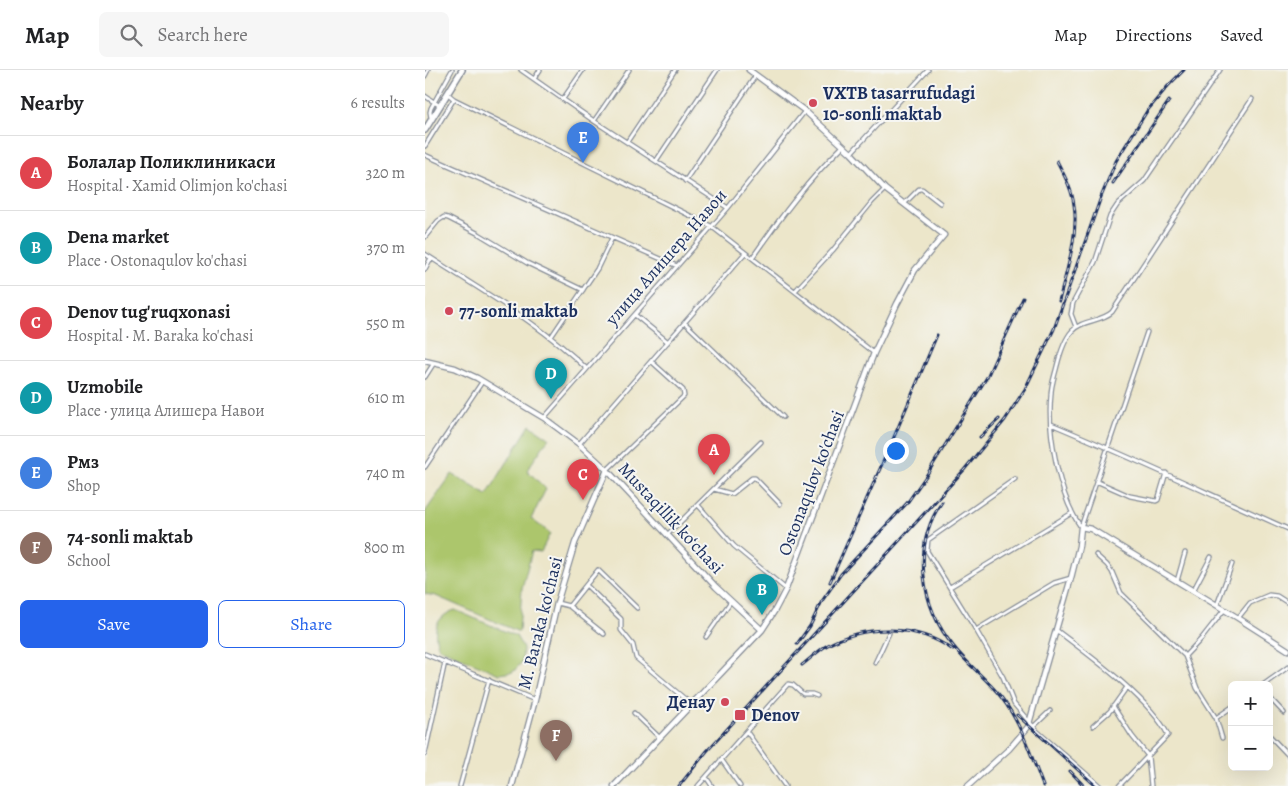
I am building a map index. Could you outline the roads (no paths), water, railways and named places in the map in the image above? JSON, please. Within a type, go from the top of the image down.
[{"type":"main road","points":[[425,130],[462,70]]},
{"type":"street","points":[[425,76],[428,70]]},
{"type":"street","points":[[431,120],[430,112],[434,102],[452,70]]},
{"type":"street","points":[[521,70],[594,121],[729,208]]},
{"type":"street","points":[[534,79],[540,70]]},
{"type":"street","points":[[563,99],[583,70]]},
{"type":"street","points":[[594,121],[629,70]]},
{"type":"street","points":[[627,142],[675,70]]},
{"type":"street","points":[[656,162],[717,70]]},
{"type":"street","points":[[749,70],[805,111],[851,153],[885,189],[903,204],[919,189],[940,203]]},
{"type":"street","points":[[851,153],[928,70]]},
{"type":"street","points":[[1076,327],[1071,314],[1073,303],[1095,262],[1110,216],[1118,204],[1144,181],[1221,70]]},
{"type":"street","points":[[685,181],[756,75]]},
{"type":"street","points":[[448,94],[454,99],[711,226],[874,353]]},
{"type":"street","points":[[425,96],[440,106]]},
{"type":"street","points":[[425,146],[454,99]]},
{"type":"street","points":[[1252,99],[1112,312],[1106,317],[1076,327],[1066,341],[1059,359],[1051,394],[1051,424],[1054,456],[1072,513],[1081,527],[1091,529],[1288,650]]},
{"type":"street","name":"улица Алишера Навои","points":[[544,418],[711,226],[729,208],[805,111]]},
{"type":"street","points":[[753,258],[797,197],[824,164],[843,146]]},
{"type":"street","points":[[425,155],[677,266]]},
{"type":"street","points":[[795,291],[885,189]]},
{"type":"street","name":"Ostonaqulov ko'chasi","points":[[613,786],[762,630],[786,589],[874,353],[915,270],[943,235],[903,204]]},
{"type":"street","points":[[425,237],[442,218],[448,218],[527,262],[583,290]]},
{"type":"street","points":[[551,338],[597,269],[612,238]]},
{"type":"street","points":[[579,444],[745,253]]},
{"type":"street","points":[[425,254],[458,274],[551,338],[587,369]]},
{"type":"street","points":[[425,270],[431,258]]},
{"type":"street","points":[[635,315],[668,342]]},
{"type":"street","points":[[685,322],[783,417]]},
{"type":"street","points":[[1031,725],[1071,578],[1079,546],[1081,527],[1147,332]]},
{"type":"street","name":"Mustaqillik ko‘chasi","points":[[425,361],[455,368],[482,382],[544,418],[579,444],[607,470],[731,602],[762,630]]},
{"type":"street","points":[[607,470],[684,396],[683,390],[651,361]]},
{"type":"street","points":[[425,378],[434,363]]},
{"type":"street","points":[[425,467],[482,382]]},
{"type":"street","points":[[1051,424],[1166,473],[1199,490],[1288,529]]},
{"type":"street","points":[[667,536],[761,442]]},
{"type":"street","name":"M. Baraka ko'chasi","points":[[512,786],[535,700],[557,603],[575,543],[607,470]]},
{"type":"street","points":[[1096,482],[1130,496],[1156,501],[1158,500],[1166,473]]},
{"type":"street","points":[[714,489],[732,494],[752,478],[755,478],[780,504]]},
{"type":"street","points":[[1015,479],[928,540],[927,551],[1003,677],[1011,699],[1031,725],[1100,786]]},
{"type":"street","points":[[698,505],[734,546],[786,589]]},
{"type":"street","points":[[950,587],[1072,513]]},
{"type":"street","points":[[1176,581],[1185,552]]},
{"type":"street","points":[[1096,555],[1112,572],[1121,593],[1185,656],[1197,688],[1216,718],[1222,738]]},
{"type":"street","points":[[1192,591],[1211,557]]},
{"type":"street","points":[[1216,606],[1232,564]]},
{"type":"street","points":[[569,606],[599,570],[637,608]]},
{"type":"street","points":[[976,630],[1047,586],[1060,580],[1071,578]]},
{"type":"street","points":[[586,585],[621,619],[621,630],[633,645],[635,658],[691,704]]},
{"type":"street","points":[[1238,618],[1250,603],[1269,595],[1277,596],[1288,603]]},
{"type":"street","points":[[706,637],[731,602]]},
{"type":"street","points":[[557,603],[569,606],[604,634]]},
{"type":"street","points":[[1185,656],[1224,610]]},
{"type":"street","points":[[1056,630],[1127,687],[1155,714],[1168,735],[1119,786]]},
{"type":"street","points":[[875,663],[889,633]]},
{"type":"street","points":[[425,654],[535,700]]},
{"type":"street","points":[[425,754],[445,662]]},
{"type":"street","points":[[1269,681],[1288,667]]},
{"type":"street","points":[[460,786],[489,680]]},
{"type":"street","points":[[699,786],[789,684],[793,685],[803,694],[817,696]]},
{"type":"street","points":[[1093,726],[1113,706],[1127,687]]},
{"type":"street","points":[[1273,702],[1284,713]]},
{"type":"street","points":[[1113,706],[1132,736],[1148,756],[1151,786]]},
{"type":"street","points":[[1216,718],[1228,710]]},
{"type":"street","points":[[969,786],[1009,749],[1031,725],[1049,711]]},
{"type":"street","points":[[634,713],[659,737]]},
{"type":"street","points":[[747,732],[785,786]]},
{"type":"street","points":[[1273,739],[1288,755]]},
{"type":"street","points":[[721,759],[740,786]]},
{"type":"street","points":[[706,777],[712,786]]},
{"type":"railway","points":[[679,786],[707,751],[964,470],[1005,420],[1025,389],[1054,329],[1101,197],[1116,161],[1147,111],[1184,70]]},
{"type":"railway","points":[[1113,183],[1169,101]]},
{"type":"railway","points":[[1057,161],[1071,193],[1075,216],[1071,253],[1059,301]]},
{"type":"railway","points":[[797,644],[810,626],[822,601],[841,574],[907,503],[926,476],[987,377],[1023,298]]},
{"type":"railway","points":[[830,582],[937,335]]},
{"type":"railway","points":[[980,437],[999,419]]},
{"type":"railway","points":[[942,502],[932,519],[923,557],[924,576],[934,614],[954,647],[996,690],[1008,707],[1025,740],[1043,786]]},
{"type":"railway","points":[[802,665],[826,646],[841,639],[874,631],[891,630],[923,635],[939,641],[953,650]]},
{"type":"railway","points":[[1017,715],[1096,786]]},
{"type":"railway","points":[[1070,771],[1084,786]]},
{"type":"place","name":"VXTB tasarrufudagi 10-sonli maktab","points":[[813,103]]},
{"type":"place","name":"Рмз","points":[[583,163]]},
{"type":"place","name":"77-sonli maktab","points":[[449,311]]},
{"type":"place","name":"Uzmobile","points":[[551,399]]},
{"type":"place","name":"Болалар Поликлиникаси","points":[[714,475]]},
{"type":"place","name":"Denov tug'ruqxonasi","points":[[583,500]]},
{"type":"place","name":"Dena market","points":[[762,615]]},
{"type":"place","name":"Денау","points":[[725,702]]},
{"type":"place","name":"Denov","points":[[740,715]]},
{"type":"place","name":"74-sonli maktab","points":[[556,761]]}]
